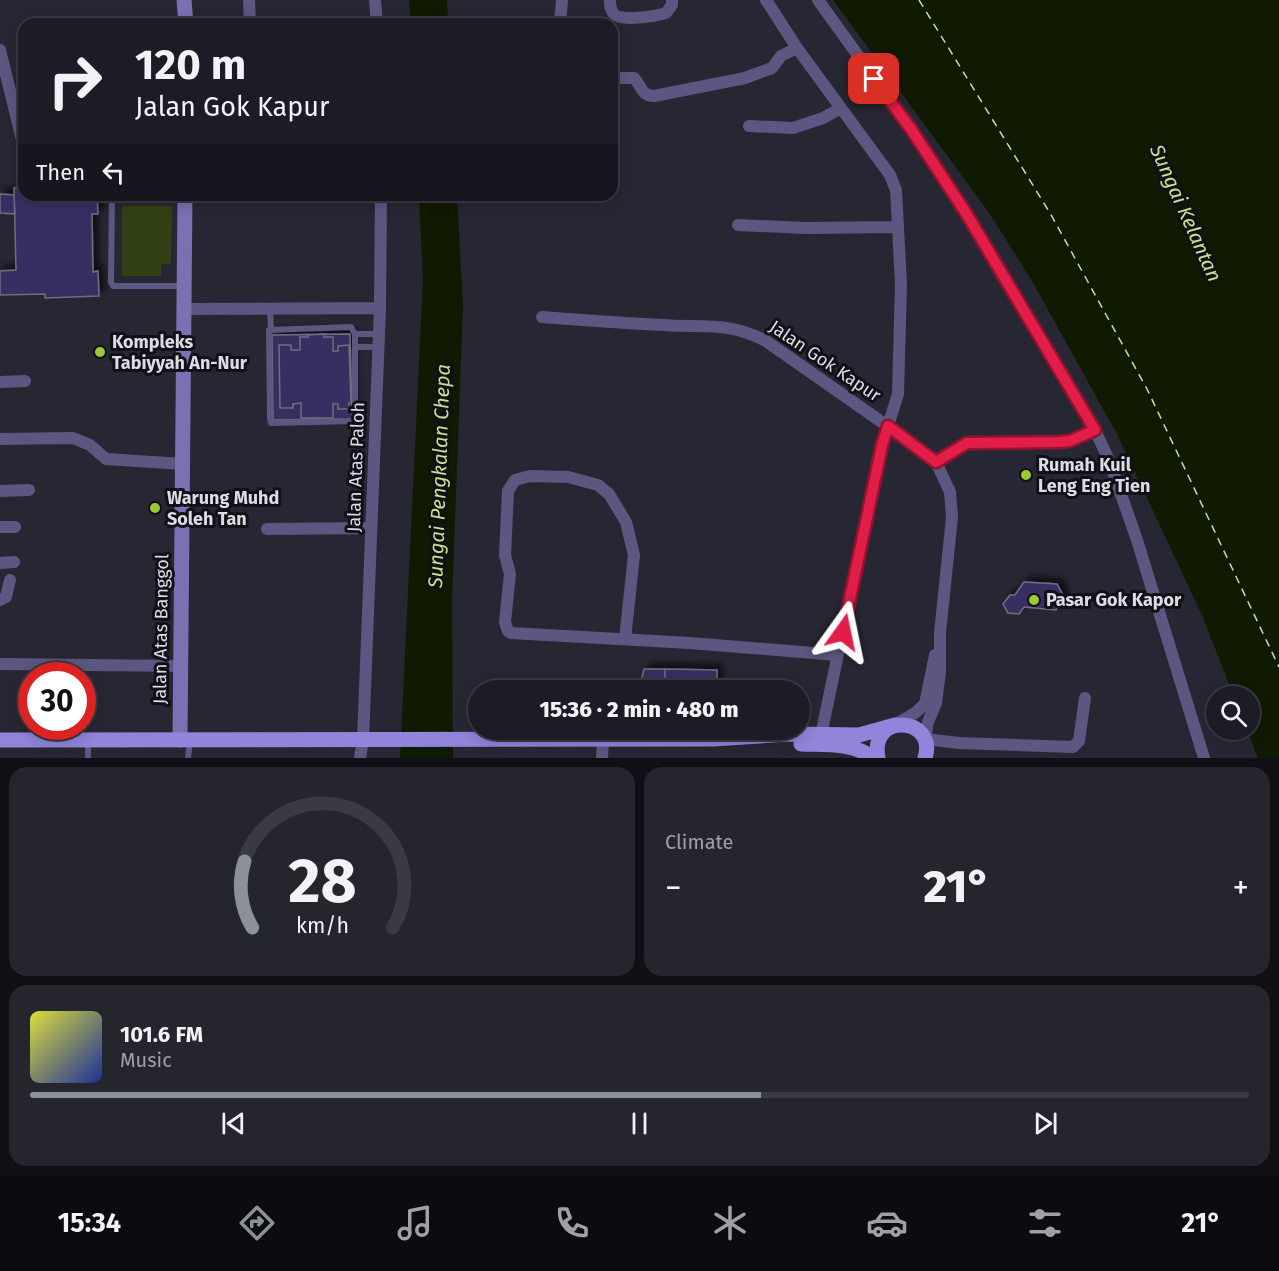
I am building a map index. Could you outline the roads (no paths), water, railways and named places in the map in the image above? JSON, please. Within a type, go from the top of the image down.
[{"type":"main road","points":[[183,0],[185,18]]},
{"type":"main road","name":"Jalan Atas Banggol","points":[[185,201],[181,666],[185,740]]},
{"type":"main road","points":[[878,758],[878,742],[887,729],[895,725]]},
{"type":"main road","points":[[810,735],[860,735],[895,725],[909,725],[916,728],[925,739],[926,758]]},
{"type":"main road","points":[[0,740],[18,740]]},
{"type":"main road","points":[[96,740],[468,740]]},
{"type":"main road","points":[[733,740],[845,746],[860,750],[873,758]]},
{"type":"street","points":[[249,0],[250,18]]},
{"type":"street","points":[[375,0],[376,18]]},
{"type":"street","points":[[560,18],[562,0]]},
{"type":"street","points":[[610,0],[615,16],[624,18],[666,14],[672,5],[672,0]]},
{"type":"street","points":[[766,0],[797,48],[894,182],[901,284],[898,394],[882,445],[821,735]]},
{"type":"street","points":[[818,0],[911,129],[954,195],[1095,430],[1109,460],[1137,540],[1204,758]]},
{"type":"street","points":[[618,77],[634,78],[643,92],[654,96],[745,78],[772,68],[781,56],[797,48]]},
{"type":"street","points":[[0,50],[18,124]]},
{"type":"street","points":[[749,126],[793,128],[823,118],[842,108]]},
{"type":"street","name":"Jalan Atas Paloh","points":[[360,758],[363,740],[379,340],[381,201]]},
{"type":"street","points":[[738,225],[806,228],[897,227]]},
{"type":"street","points":[[184,309],[380,308]]},
{"type":"street","name":"Jalan Gok Kapur","points":[[542,317],[666,325],[723,326],[748,332],[766,341],[936,462],[950,492],[952,518],[940,633],[940,672],[936,703],[928,722],[925,739]]},
{"type":"street","points":[[0,382],[25,381]]},
{"type":"street","points":[[936,462],[967,443],[1070,441],[1095,430]]},
{"type":"street","points":[[0,439],[74,438],[84,441],[106,459],[183,464]]},
{"type":"street","points":[[625,639],[634,555],[626,522],[609,494],[598,485],[568,477],[530,476],[515,480],[508,490],[505,555],[510,574],[505,622],[508,631],[514,635],[625,639],[838,655]]},
{"type":"street","points":[[0,491],[29,490]]},
{"type":"street","points":[[0,527],[15,527]]},
{"type":"street","points":[[267,529],[371,528]]},
{"type":"street","points":[[0,563],[14,562]]},
{"type":"street","points":[[0,600],[6,597],[10,580]]},
{"type":"street","name":"Jalan Gok Kapur","points":[[895,725],[925,704],[940,633]]},
{"type":"street","points":[[0,664],[181,666]]},
{"type":"street","points":[[925,739],[959,743],[1073,747],[1079,741],[1084,698]]},
{"type":"street","points":[[602,758],[603,740]]},
{"type":"lane","points":[[112,201],[113,286],[184,286]]},
{"type":"lane","points":[[270,308],[271,329],[268,331],[270,418],[273,424],[355,421],[354,328],[271,329]]},
{"type":"lane","points":[[355,334],[379,340]]},
{"type":"lane","points":[[355,347],[379,340]]},
{"type":"lane","points":[[88,740],[88,758]]},
{"type":"lane","points":[[185,740],[188,758]]},
{"type":"water","points":[[409,0],[447,0],[448,18],[410,18]]},
{"type":"water","name":"Sungai Kelantan","points":[[833,0],[1279,0],[1279,758],[1258,758],[1251,740],[1260,740],[1260,686],[1230,686],[1201,613],[1117,434],[1032,281],[990,214]]},
{"type":"water","name":"Sungai Pengkalan Chepa","points":[[419,201],[457,201],[463,305],[452,601],[453,758],[400,758],[423,280]]},
{"type":"place","name":"Kompleks Tabiyyah An-Nur","points":[[100,352]]},
{"type":"place","name":"Rumah Kuil Leng Eng Tien","points":[[1026,475]]},
{"type":"place","name":"Warung Muhd Soleh Tan","points":[[155,508]]},
{"type":"place","name":"Pasar Gok Kapor","points":[[1034,600]]}]
